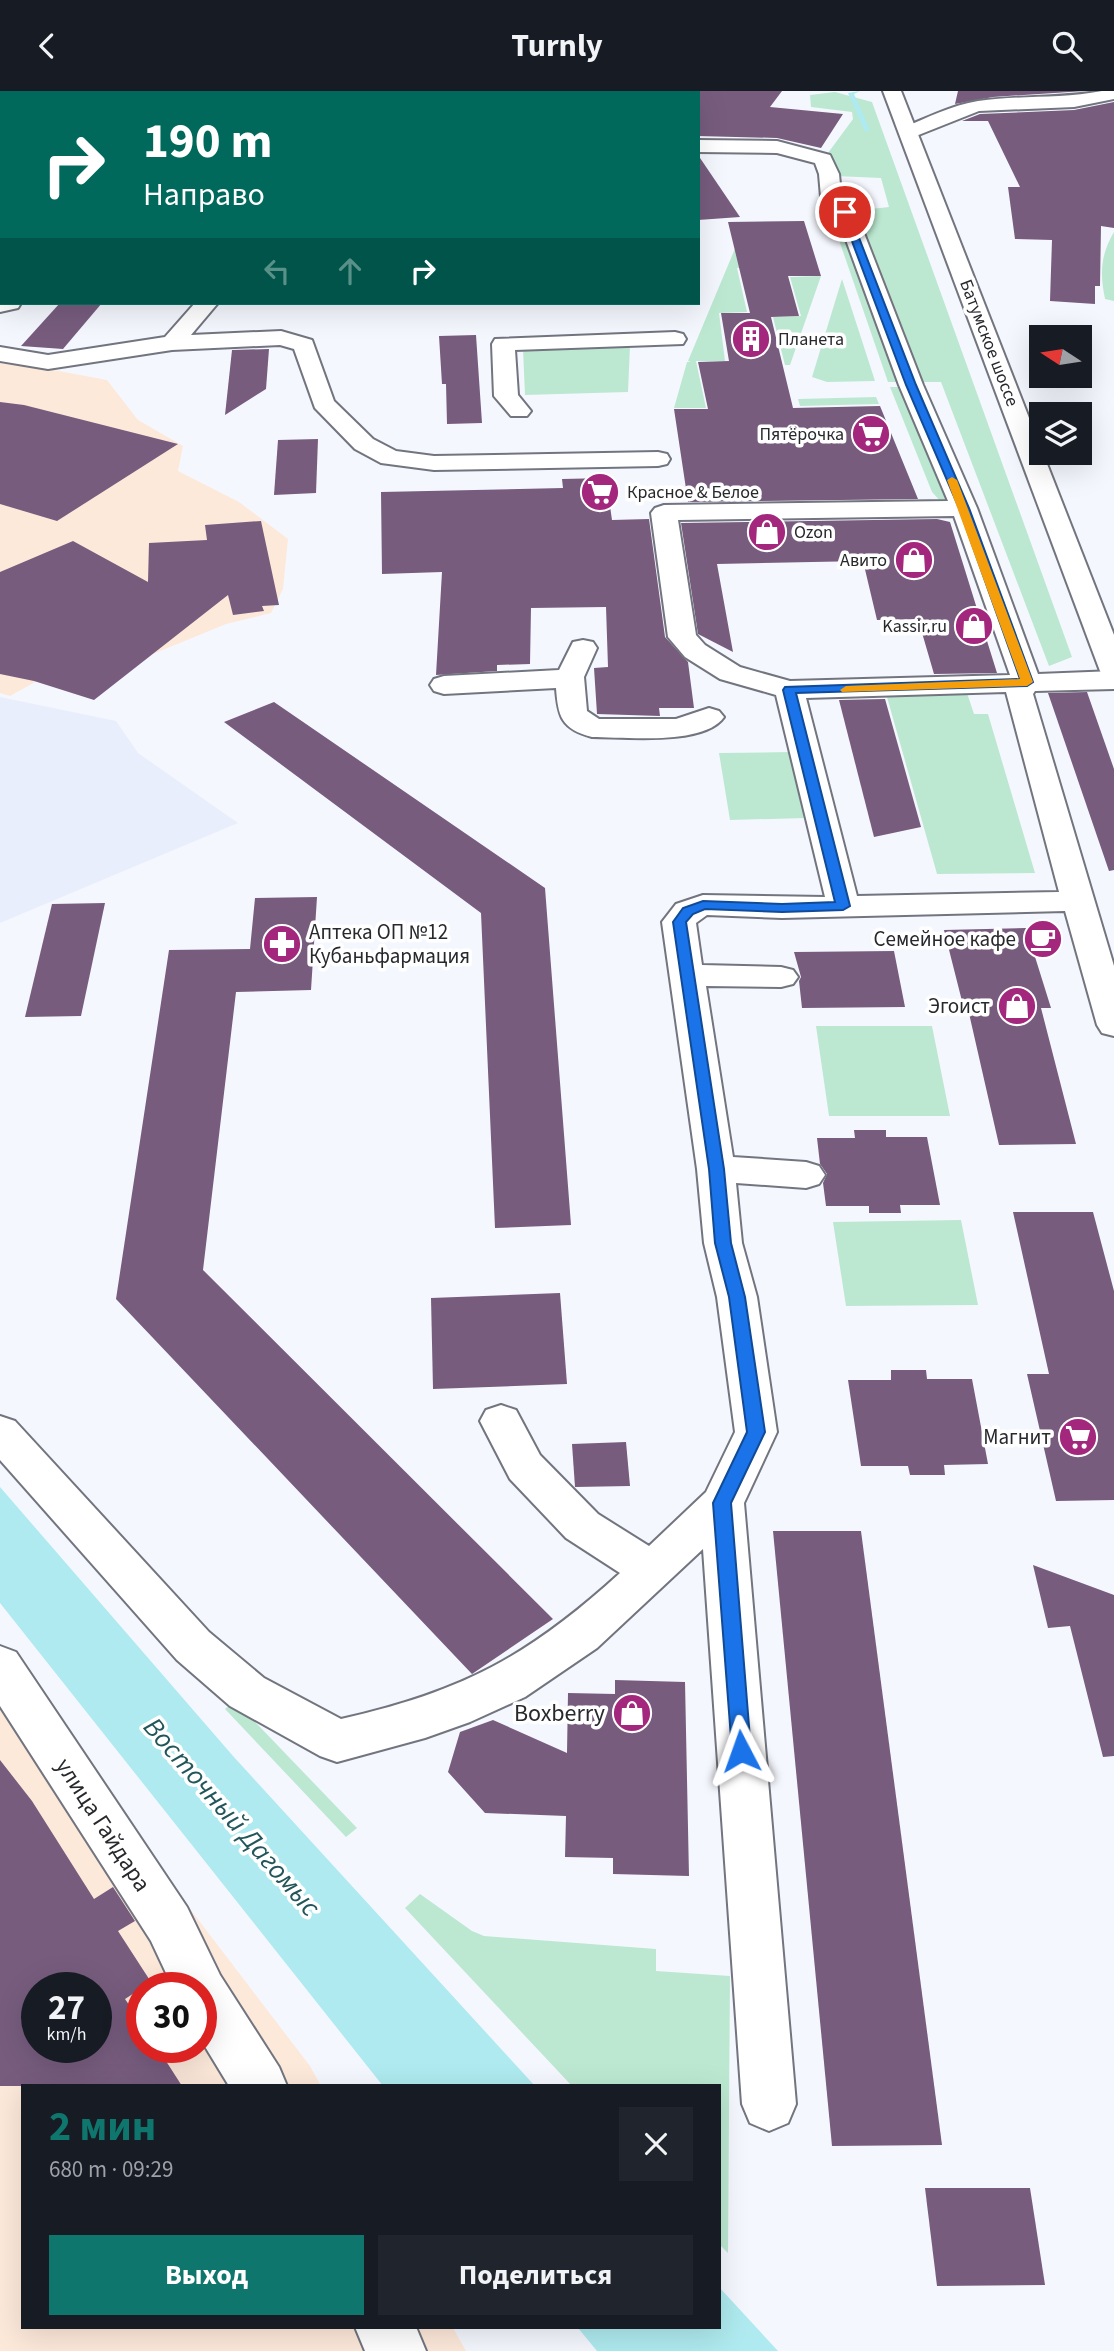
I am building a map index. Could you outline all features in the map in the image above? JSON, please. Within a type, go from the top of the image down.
[{"type":"main road","name":"Батумское шоссе","points":[[892,91],[1114,671]]},
{"type":"main road","points":[[909,132],[958,111],[979,106],[1074,102],[1114,94]]},
{"type":"main road","points":[[700,146],[768,146],[807,152],[823,159],[829,173],[832,208],[847,215],[911,385],[964,508],[1027,682]]},
{"type":"main road","points":[[172,343],[205,305]]},
{"type":"main road","points":[[0,354],[48,362],[172,343],[281,338],[304,345],[323,403],[364,444],[390,458],[434,463],[658,459]]},
{"type":"main road","points":[[519,411],[506,396],[503,344],[675,339]]},
{"type":"main road","points":[[964,508],[664,513],[682,637],[695,651],[730,673],[789,690],[1114,680]]},
{"type":"main road","points":[[583,648],[570,677],[573,715],[592,728],[680,728],[709,717]]},
{"type":"main road","points":[[444,685],[542,682],[570,677]]},
{"type":"main road","points":[[1027,682],[1019,694],[1114,1025]]},
{"type":"main road","points":[[789,690],[843,906]]},
{"type":"main road","points":[[0,1432],[193,1646],[247,1692],[337,1741],[396,1728],[472,1701],[559,1651],[653,1571],[722,1503],[756,1432],[737,1297],[723,1243],[716,1169],[679,922],[688,911],[703,905],[782,908],[1077,901]]},
{"type":"main road","points":[[688,975],[781,977]]},
{"type":"main road","points":[[716,1169],[806,1175]]},
{"type":"main road","points":[[501,1421],[525,1467],[582,1527],[653,1571]]},
{"type":"main road","points":[[722,1503],[769,2103]]},
{"type":"main road","name":"улица Гайдара","points":[[0,1666],[169,1924],[192,1972]]},
{"type":"main road","name":"улица Гайдара","points":[[217,2017],[259,2084]]},
{"type":"main road","points":[[385,2329],[396,2351]]},
{"type":"shaded area","points":[[0,360],[107,380],[138,420],[183,446],[178,471],[239,502],[288,539],[283,589],[271,613],[226,624],[153,654],[109,641],[10,696],[0,693]]},
{"type":"shaded area","points":[[0,697],[116,721],[138,753],[238,823],[0,923]]},
{"type":"shaded area","points":[[0,1660],[310,2066],[320,2084],[21,2084],[21,2329],[454,2329],[466,2351],[0,2351]]},
{"type":"green space","points":[[835,92],[872,102],[1072,657],[1049,666],[941,382],[917,382],[854,215],[889,207],[881,178],[835,176],[828,153],[853,119],[852,112],[811,107],[810,95]]},
{"type":"green space","points":[[837,212],[900,382],[888,382],[830,214]]},
{"type":"green space","points":[[744,227],[766,267],[737,268],[747,312],[719,313],[725,361],[696,361],[706,408],[674,408],[687,362],[691,362],[688,361]]},
{"type":"green space","points":[[1114,232],[1114,301],[1105,299],[1102,273],[1106,249]]},
{"type":"green space","points":[[821,276],[790,365],[785,365],[773,317],[801,316],[790,277]]},
{"type":"green space","points":[[842,279],[875,381],[827,382],[812,377]]},
{"type":"green space","points":[[630,346],[628,392],[525,395],[523,349]]},
{"type":"green space","points":[[890,387],[901,387],[950,503],[942,503],[932,492]]},
{"type":"green space","points":[[876,397],[879,404],[800,406],[798,399]]},
{"type":"green space","points":[[967,693],[974,714],[988,714],[1035,873],[937,874],[887,697]]},
{"type":"green space","points":[[791,752],[806,818],[730,820],[719,753]]},
{"type":"green space","points":[[816,1026],[932,1026],[950,1116],[829,1116]]},
{"type":"green space","points":[[961,1220],[978,1305],[846,1306],[833,1222]]},
{"type":"green space","points":[[235,1701],[357,1828],[346,1837],[225,1709]]},
{"type":"green space","points":[[420,1894],[472,1931],[484,1936],[656,1949],[656,1971],[730,1976],[728,2253],[721,2246],[721,2084],[570,2084],[405,1908]]},
{"type":"water","name":"Восточный Дагомыс","points":[[0,1487],[233,1756],[533,2084],[381,2084],[0,1603]]},
{"type":"water","points":[[721,2289],[778,2351],[597,2351],[579,2329],[721,2329]]},
{"type":"building","points":[[700,91],[782,91],[770,107],[843,114],[821,148],[777,138],[700,136]]},
{"type":"building","points":[[958,91],[1085,91],[993,97],[955,104]]},
{"type":"building","points":[[1114,102],[1114,228],[1101,226],[1100,286],[1095,286],[1095,304],[1050,301],[1052,240],[1015,239],[1008,187],[1020,187],[988,121],[962,121],[980,114],[1074,110]]},
{"type":"building","points":[[700,158],[740,217],[700,220]]},
{"type":"building","points":[[804,221],[821,276],[788,276],[799,316],[771,317],[793,408],[880,406],[918,499],[688,502],[674,409],[708,409],[698,362],[729,361],[721,313],[750,313],[728,222]]},
{"type":"building","points":[[58,305],[100,305],[63,349],[21,346]]},
{"type":"building","points":[[476,335],[482,423],[447,424],[446,384],[442,384],[439,336]]},
{"type":"building","points":[[269,349],[266,389],[225,415],[232,350]]},
{"type":"building","points":[[0,402],[24,405],[178,444],[57,521],[0,504]]},
{"type":"building","points":[[318,439],[316,493],[274,495],[278,440]]},
{"type":"building","points":[[606,478],[612,520],[649,519],[665,637],[688,662],[694,708],[659,708],[660,716],[597,714],[594,668],[608,667],[606,607],[531,608],[530,664],[497,665],[497,671],[436,675],[442,572],[382,574],[381,492],[563,488],[562,479]]},
{"type":"building","points":[[937,519],[950,522],[997,673],[934,674],[918,619],[877,620],[863,561],[717,564],[733,652],[698,634],[681,523]]},
{"type":"building","points":[[261,521],[279,605],[262,606],[264,611],[233,615],[228,595],[94,700],[34,681],[0,674],[0,572],[73,541],[148,582],[149,543],[207,540],[205,525]]},
{"type":"building","points":[[1087,692],[1114,769],[1114,870],[1109,871],[1048,693]]},
{"type":"building","points":[[885,699],[921,827],[874,837],[839,700]]},
{"type":"building","points":[[274,702],[545,888],[571,1225],[495,1228],[481,913],[224,722]]},
{"type":"building","points":[[317,897],[311,990],[236,992],[203,1270],[553,1619],[472,1674],[116,1299],[169,950],[250,949],[255,898]]},
{"type":"building","points":[[105,903],[81,1016],[25,1017],[52,904]]},
{"type":"building","points":[[1026,928],[1051,1008],[1041,1008],[1076,1144],[999,1145],[968,1009],[964,1009],[944,930]]},
{"type":"building","points":[[894,951],[905,1007],[802,1008],[799,981],[801,977],[794,952]]},
{"type":"building","points":[[854,1130],[886,1130],[886,1137],[927,1137],[940,1205],[900,1205],[901,1213],[869,1213],[869,1206],[826,1206],[823,1183],[827,1174],[820,1164],[817,1138],[855,1138]]},
{"type":"building","points":[[1013,1212],[1093,1212],[1114,1291],[1114,1500],[1056,1501],[1027,1374],[1049,1374]]},
{"type":"building","points":[[560,1293],[567,1384],[433,1389],[431,1298]]},
{"type":"building","points":[[891,1370],[926,1370],[927,1379],[972,1379],[988,1464],[944,1465],[945,1475],[910,1475],[908,1466],[861,1466],[848,1380],[891,1380]]},
{"type":"building","points":[[626,1442],[630,1486],[575,1487],[572,1444]]},
{"type":"building","points":[[773,1531],[861,1531],[942,2145],[832,2146]]},
{"type":"building","points":[[1033,1565],[1114,1595],[1114,1756],[1103,1757],[1070,1626],[1048,1628]]},
{"type":"building","points":[[615,1680],[685,1682],[689,1876],[613,1874],[613,1858],[565,1857],[566,1816],[485,1813],[448,1772],[460,1732],[493,1720],[567,1753],[568,1693],[615,1694]]},
{"type":"building","points":[[0,1760],[32,1801],[94,1899],[113,1887],[135,1921],[118,1931],[145,1972],[126,1972],[126,2063],[167,2063],[181,2084],[0,2086]]},
{"type":"building","points":[[925,2188],[1030,2188],[1045,2285],[937,2286]]},
{"type":"waterway","points":[[857,91],[851,93],[867,130]]},
{"type":"slow traffic","points":[[846,690],[1027,682],[952,480]]},
{"type":"place","name":"Планета","points":[[751,339]]},
{"type":"place","name":"Пятёрочка","points":[[871,434]]},
{"type":"place","name":"Красное & Белое","points":[[600,492]]},
{"type":"place","name":"Ozon","points":[[767,532]]},
{"type":"place","name":"Авито","points":[[914,560]]},
{"type":"place","name":"Kassir.ru","points":[[974,626]]},
{"type":"place","name":"Семейное кафе","points":[[1043,939]]},
{"type":"place","name":"Аптека ОП №12 Кубаньфармация","points":[[282,944]]},
{"type":"place","name":"Эгоист","points":[[1017,1006]]},
{"type":"place","name":"Магнит","points":[[1078,1437]]},
{"type":"place","name":"Boxberry","points":[[632,1713]]},
{"type":"route","points":[[741,1751],[722,1503],[756,1432],[737,1297],[723,1243],[716,1169],[679,922],[688,911],[703,905],[782,908],[843,906],[789,690],[1027,682],[964,508],[911,385],[845,212]]}]
